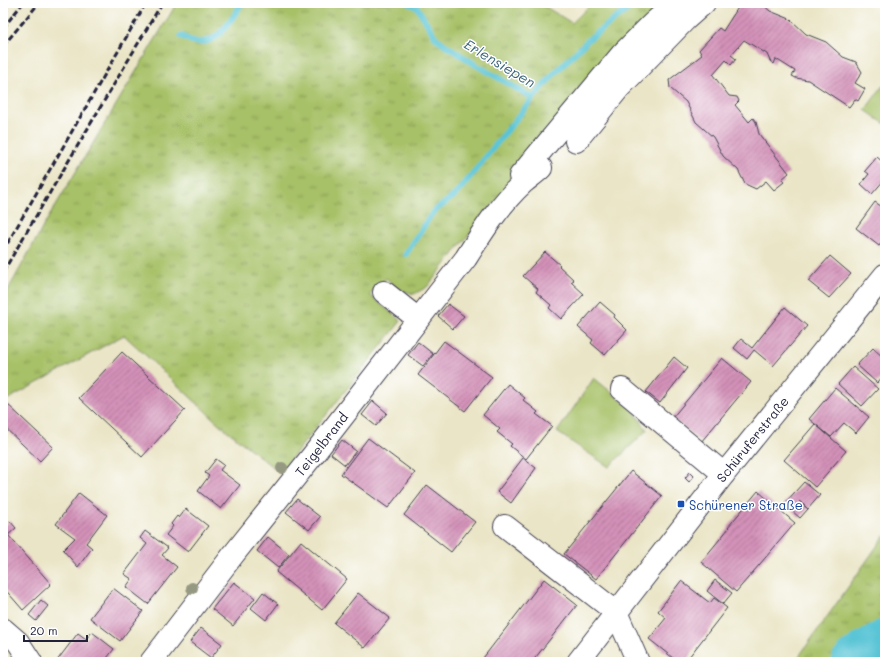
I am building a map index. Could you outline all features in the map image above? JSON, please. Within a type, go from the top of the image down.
[{"type":"street","points":[[505,202],[511,187],[622,54],[653,23],[676,3]]},
{"type":"street","points":[[576,141],[619,88],[686,19],[704,3]]},
{"type":"street","points":[[505,202],[524,182],[541,168]]},
{"type":"street","name":"Teigelbrand","points":[[151,662],[466,258],[488,224],[505,202]]},
{"type":"street","name":"Schüruferstraße","points":[[578,662],[724,474],[885,274]]},
{"type":"street","points":[[384,292],[418,319]]},
{"type":"street","points":[[622,389],[724,474]]},
{"type":"street","points":[[505,526],[616,612],[638,662]]},
{"type":"street","points":[[3,629],[18,642],[31,662]]},
{"type":"green space","points":[[177,3],[539,3],[572,23],[592,3],[670,3],[611,57],[427,287],[414,294],[398,289],[386,278],[370,295],[401,321],[280,473],[219,424],[124,335],[3,402],[3,299],[44,225]]},
{"type":"green space","points":[[884,84],[885,85],[885,124],[865,110]]},
{"type":"green space","points":[[594,378],[633,410],[647,430],[609,467],[557,432]]},
{"type":"green space","points":[[885,535],[885,662],[795,662]]},
{"type":"building","points":[[741,3],[761,3],[770,11],[790,19],[806,34],[826,42],[843,57],[856,62],[862,72],[855,83],[865,89],[858,101],[855,99],[849,107],[808,80],[792,76],[795,71],[776,59],[774,64],[770,61],[767,54],[744,40],[731,55],[736,59],[731,65],[726,60],[713,75],[729,96],[737,97],[739,101],[735,105],[749,122],[753,118],[756,122],[759,134],[789,173],[782,179],[784,182],[774,190],[766,181],[756,189],[745,184],[738,170],[723,156],[713,137],[696,122],[686,102],[670,88],[669,80],[702,55],[699,50],[719,28],[723,31]]},
{"type":"building","points":[[877,157],[885,164],[885,179],[872,194],[861,184],[869,174],[865,171]]},
{"type":"building","points":[[875,202],[885,209],[885,238],[879,246],[856,228]]},
{"type":"building","points":[[545,252],[574,280],[571,282],[584,294],[561,319],[549,308],[551,305],[536,292],[538,289],[523,276]]},
{"type":"building","points":[[830,256],[851,274],[829,298],[808,281]]},
{"type":"building","points":[[600,302],[615,315],[614,317],[627,330],[605,355],[591,343],[593,340],[578,327]]},
{"type":"building","points":[[448,304],[464,316],[453,329],[438,316]]},
{"type":"building","points":[[785,307],[807,326],[773,366],[754,350],[747,359],[734,348],[741,339],[752,348]]},
{"type":"building","points":[[444,341],[492,377],[465,411],[418,375]]},
{"type":"building","points":[[418,342],[433,354],[423,366],[408,355]]},
{"type":"building","points":[[873,348],[885,359],[885,374],[877,383],[857,365]]},
{"type":"building","points":[[122,352],[185,410],[142,457],[79,398]]},
{"type":"building","points":[[674,357],[687,368],[660,403],[646,392]]},
{"type":"building","points":[[722,358],[751,382],[701,442],[672,418]]},
{"type":"building","points":[[853,367],[878,389],[862,406],[838,384]]},
{"type":"building","points":[[508,384],[525,398],[523,400],[538,412],[536,414],[552,426],[526,459],[510,446],[512,444],[497,432],[500,429],[483,415]]},
{"type":"building","points":[[835,388],[869,417],[856,433],[844,423],[831,437],[809,419]]},
{"type":"building","points":[[373,401],[387,413],[376,426],[362,415]]},
{"type":"building","points":[[5,402],[53,447],[40,461],[3,426],[3,405]]},
{"type":"building","points":[[815,424],[846,451],[815,487],[784,460]]},
{"type":"building","points":[[368,438],[415,473],[388,508],[341,474]]},
{"type":"building","points":[[342,440],[356,451],[345,465],[331,454]]},
{"type":"building","points":[[523,458],[536,468],[511,503],[497,492]]},
{"type":"building","points":[[216,459],[224,465],[220,470],[240,485],[221,509],[198,491],[209,476],[205,473]]},
{"type":"building","points":[[631,471],[662,496],[596,579],[564,554]]},
{"type":"building","points":[[690,472],[694,476],[689,482],[685,478]]},
{"type":"building","points":[[804,482],[820,495],[800,518],[784,504]]},
{"type":"building","points":[[427,485],[475,522],[451,552],[404,515]]},
{"type":"building","points":[[758,491],[795,523],[736,592],[701,562]]},
{"type":"building","points":[[79,493],[107,515],[86,543],[92,548],[78,567],[63,550],[75,538],[56,524]]},
{"type":"building","points":[[297,499],[320,517],[309,530],[286,512]]},
{"type":"building","points":[[186,509],[208,526],[188,552],[166,535],[173,526],[171,524],[177,516],[179,518]]},
{"type":"building","points":[[10,521],[16,528],[8,535],[51,584],[23,610],[3,587],[3,526]]},
{"type":"building","points":[[145,531],[168,548],[162,555],[177,567],[148,604],[126,587],[132,579],[124,574],[147,544],[140,538]]},
{"type":"building","points":[[268,537],[289,554],[278,568],[257,551]]},
{"type":"building","points":[[301,541],[347,579],[322,610],[276,572]]},
{"type":"building","points":[[544,579],[577,605],[532,662],[480,662]]},
{"type":"building","points":[[715,580],[732,593],[723,604],[707,591]]},
{"type":"building","points":[[681,581],[710,603],[714,598],[727,608],[685,662],[678,662],[649,639],[666,618],[658,611]]},
{"type":"building","points":[[234,582],[255,598],[233,626],[212,609]]},
{"type":"building","points":[[113,588],[143,611],[120,641],[90,618]]},
{"type":"building","points":[[263,592],[278,604],[266,620],[251,608]]},
{"type":"building","points":[[358,593],[390,618],[365,648],[334,623]]},
{"type":"building","points":[[41,600],[48,606],[36,621],[29,615]]},
{"type":"building","points":[[201,628],[222,644],[211,658],[190,642]]},
{"type":"building","points":[[92,632],[114,649],[104,662],[56,662],[78,633],[86,639]]},
{"type":"waterway","name":"Erlensiepen","points":[[181,36],[192,41],[208,41],[215,37],[228,25],[242,3]]},
{"type":"waterway","name":"Erlensiepen","points":[[408,3],[417,7],[436,38],[476,65],[533,98],[554,74],[589,39],[636,3]]},
{"type":"waterway","points":[[406,254],[433,212],[454,196],[462,187],[533,98]]},
{"type":"waterway","points":[[850,662],[862,651],[885,638]]},
{"type":"railway","points":[[3,28],[23,3]]},
{"type":"railway","points":[[3,46],[39,3]]},
{"type":"railway","points":[[3,251],[146,3]]},
{"type":"railway","points":[[3,272],[162,3]]},
{"type":"place","name":"Schürener Straße","points":[[681,504]]}]
